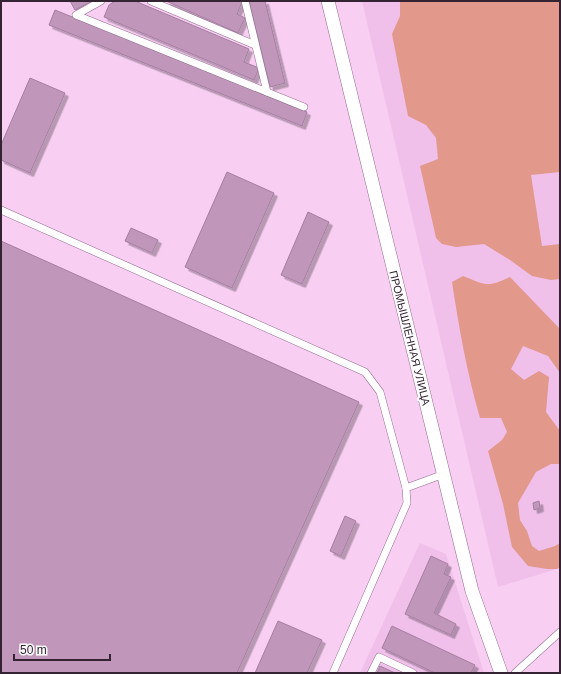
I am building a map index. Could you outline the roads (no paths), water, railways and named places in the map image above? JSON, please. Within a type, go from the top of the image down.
[{"type":"street","name":"ПРОМЫШЛЕННАЯ УЛИЦА","points":[[328,1],[472,591],[501,673]]},
{"type":"lane","points":[[102,1],[76,15],[304,107]]},
{"type":"lane","points":[[152,1],[255,45]]},
{"type":"lane","points":[[245,1],[267,92]]},
{"type":"lane","points":[[1,210],[365,372],[380,392],[406,488],[408,503],[333,673]]},
{"type":"lane","points":[[406,488],[444,474]]},
{"type":"lane","points":[[515,673],[560,632]]},
{"type":"lane","points":[[371,673],[379,657],[413,673]]}]
